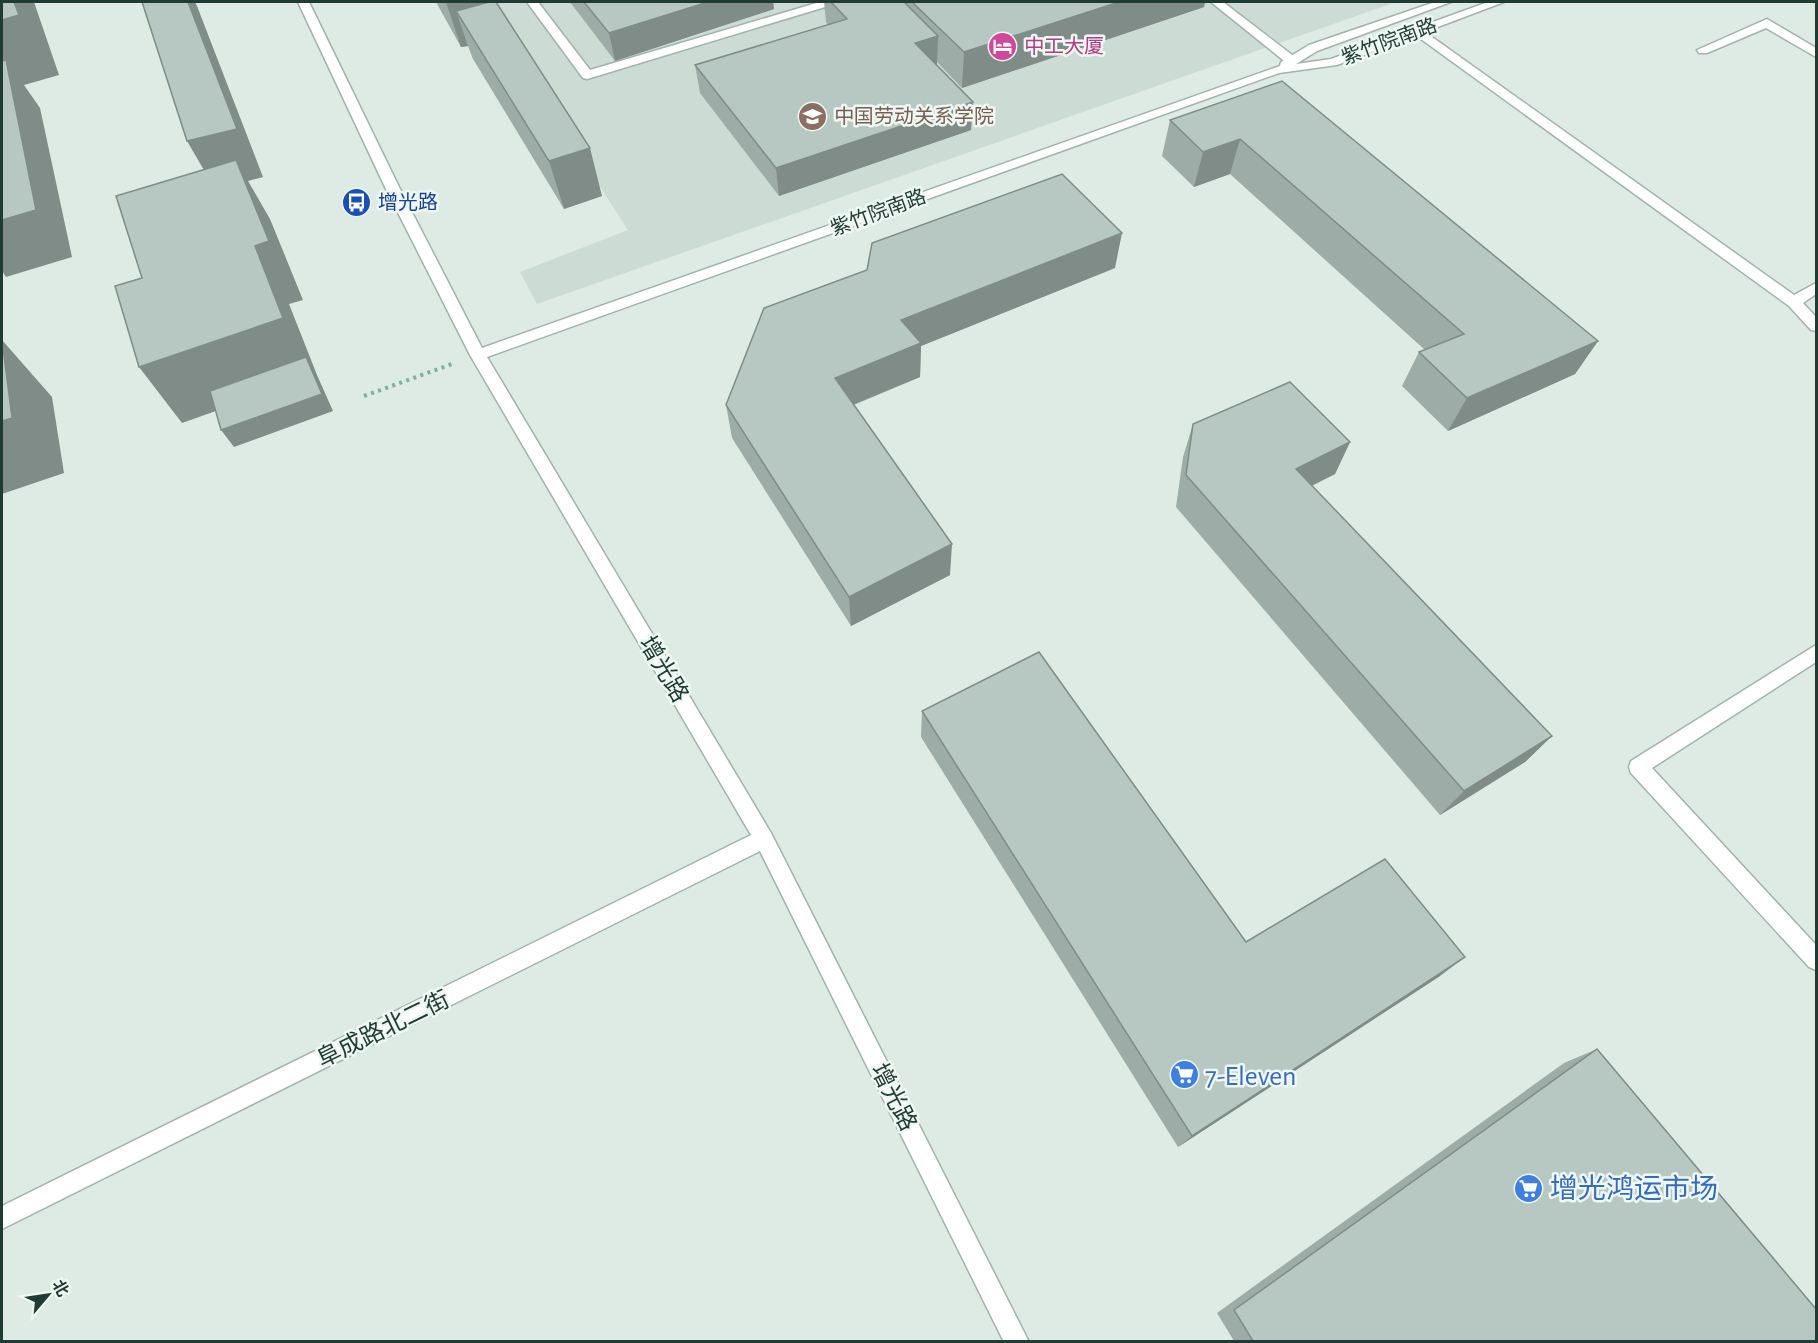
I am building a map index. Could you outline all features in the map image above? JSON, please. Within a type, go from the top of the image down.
[{"type":"street","name":"增光路","points":[[303,2],[392,187],[478,355],[764,839],[1017,1341]]},
{"type":"street","points":[[532,2],[587,75],[831,2]]},
{"type":"street","points":[[1216,2],[1292,61]]},
{"type":"street","name":"紫竹院南路","points":[[478,355],[1277,70],[1313,48],[1444,2]]},
{"type":"street","name":"紫竹院南路","points":[[1277,70],[1333,62],[1498,2]]},
{"type":"street","points":[[1703,50],[1767,23],[1816,53]]},
{"type":"street","points":[[1418,31],[1794,302],[1816,326]]},
{"type":"street","points":[[1794,302],[1816,288]]},
{"type":"street","points":[[1816,653],[1638,767],[1816,960]]},
{"type":"street","name":"阜成路北二街","points":[[2,1218],[764,839]]},
{"type":"path","points":[[364,396],[478,355]]},
{"type":"shaded area","name":"中国劳动关系学院","points":[[481,2],[1396,2],[537,304],[520,272],[628,230]]},
{"type":"building","points":[[2,2],[14,2],[19,15],[2,20]]},
{"type":"building","points":[[142,2],[188,2],[237,129],[187,141]]},
{"type":"building","points":[[496,2],[590,148],[549,161],[456,11]]},
{"type":"building","points":[[584,2],[708,2],[609,33]]},
{"type":"building","points":[[831,2],[904,2],[938,36],[915,43],[973,102],[776,168],[695,65],[847,19]]},
{"type":"building","points":[[912,2],[1119,2],[964,52]]},
{"type":"building","points":[[6,60],[36,210],[2,220],[2,61]]},
{"type":"building","points":[[1282,81],[1598,341],[1467,398],[1419,352],[1464,334],[1240,139],[1203,152],[1170,120]]},
{"type":"building","points":[[236,160],[269,241],[255,246],[283,318],[139,367],[115,286],[142,278],[116,196]]},
{"type":"building","points":[[1062,174],[1122,233],[901,320],[921,343],[835,378],[952,544],[849,597],[726,405],[764,308],[867,270],[872,243]]},
{"type":"building","points":[[2,340],[12,418],[2,421]]},
{"type":"building","points":[[306,357],[322,394],[221,430],[210,391]]},
{"type":"building","points":[[1290,382],[1350,442],[1296,469],[1552,736],[1464,791],[1186,475],[1193,424]]},
{"type":"building","points":[[1039,652],[1246,942],[1385,859],[1465,957],[1192,1136],[922,711]]},
{"type":"building","name":"增光鸿运市场","points":[[1597,1049],[1816,1309],[1816,1341],[1253,1341],[1234,1310]]},
{"type":"place","name":"中工大厦","points":[[1003,46]]},
{"type":"place","name":"中国劳动关系学院","points":[[813,116]]},
{"type":"place","name":"增光路","points":[[357,202]]},
{"type":"place","name":"7-Eleven","points":[[1184,1075]]},
{"type":"place","name":"增光鸿运市场","points":[[1529,1188]]}]
